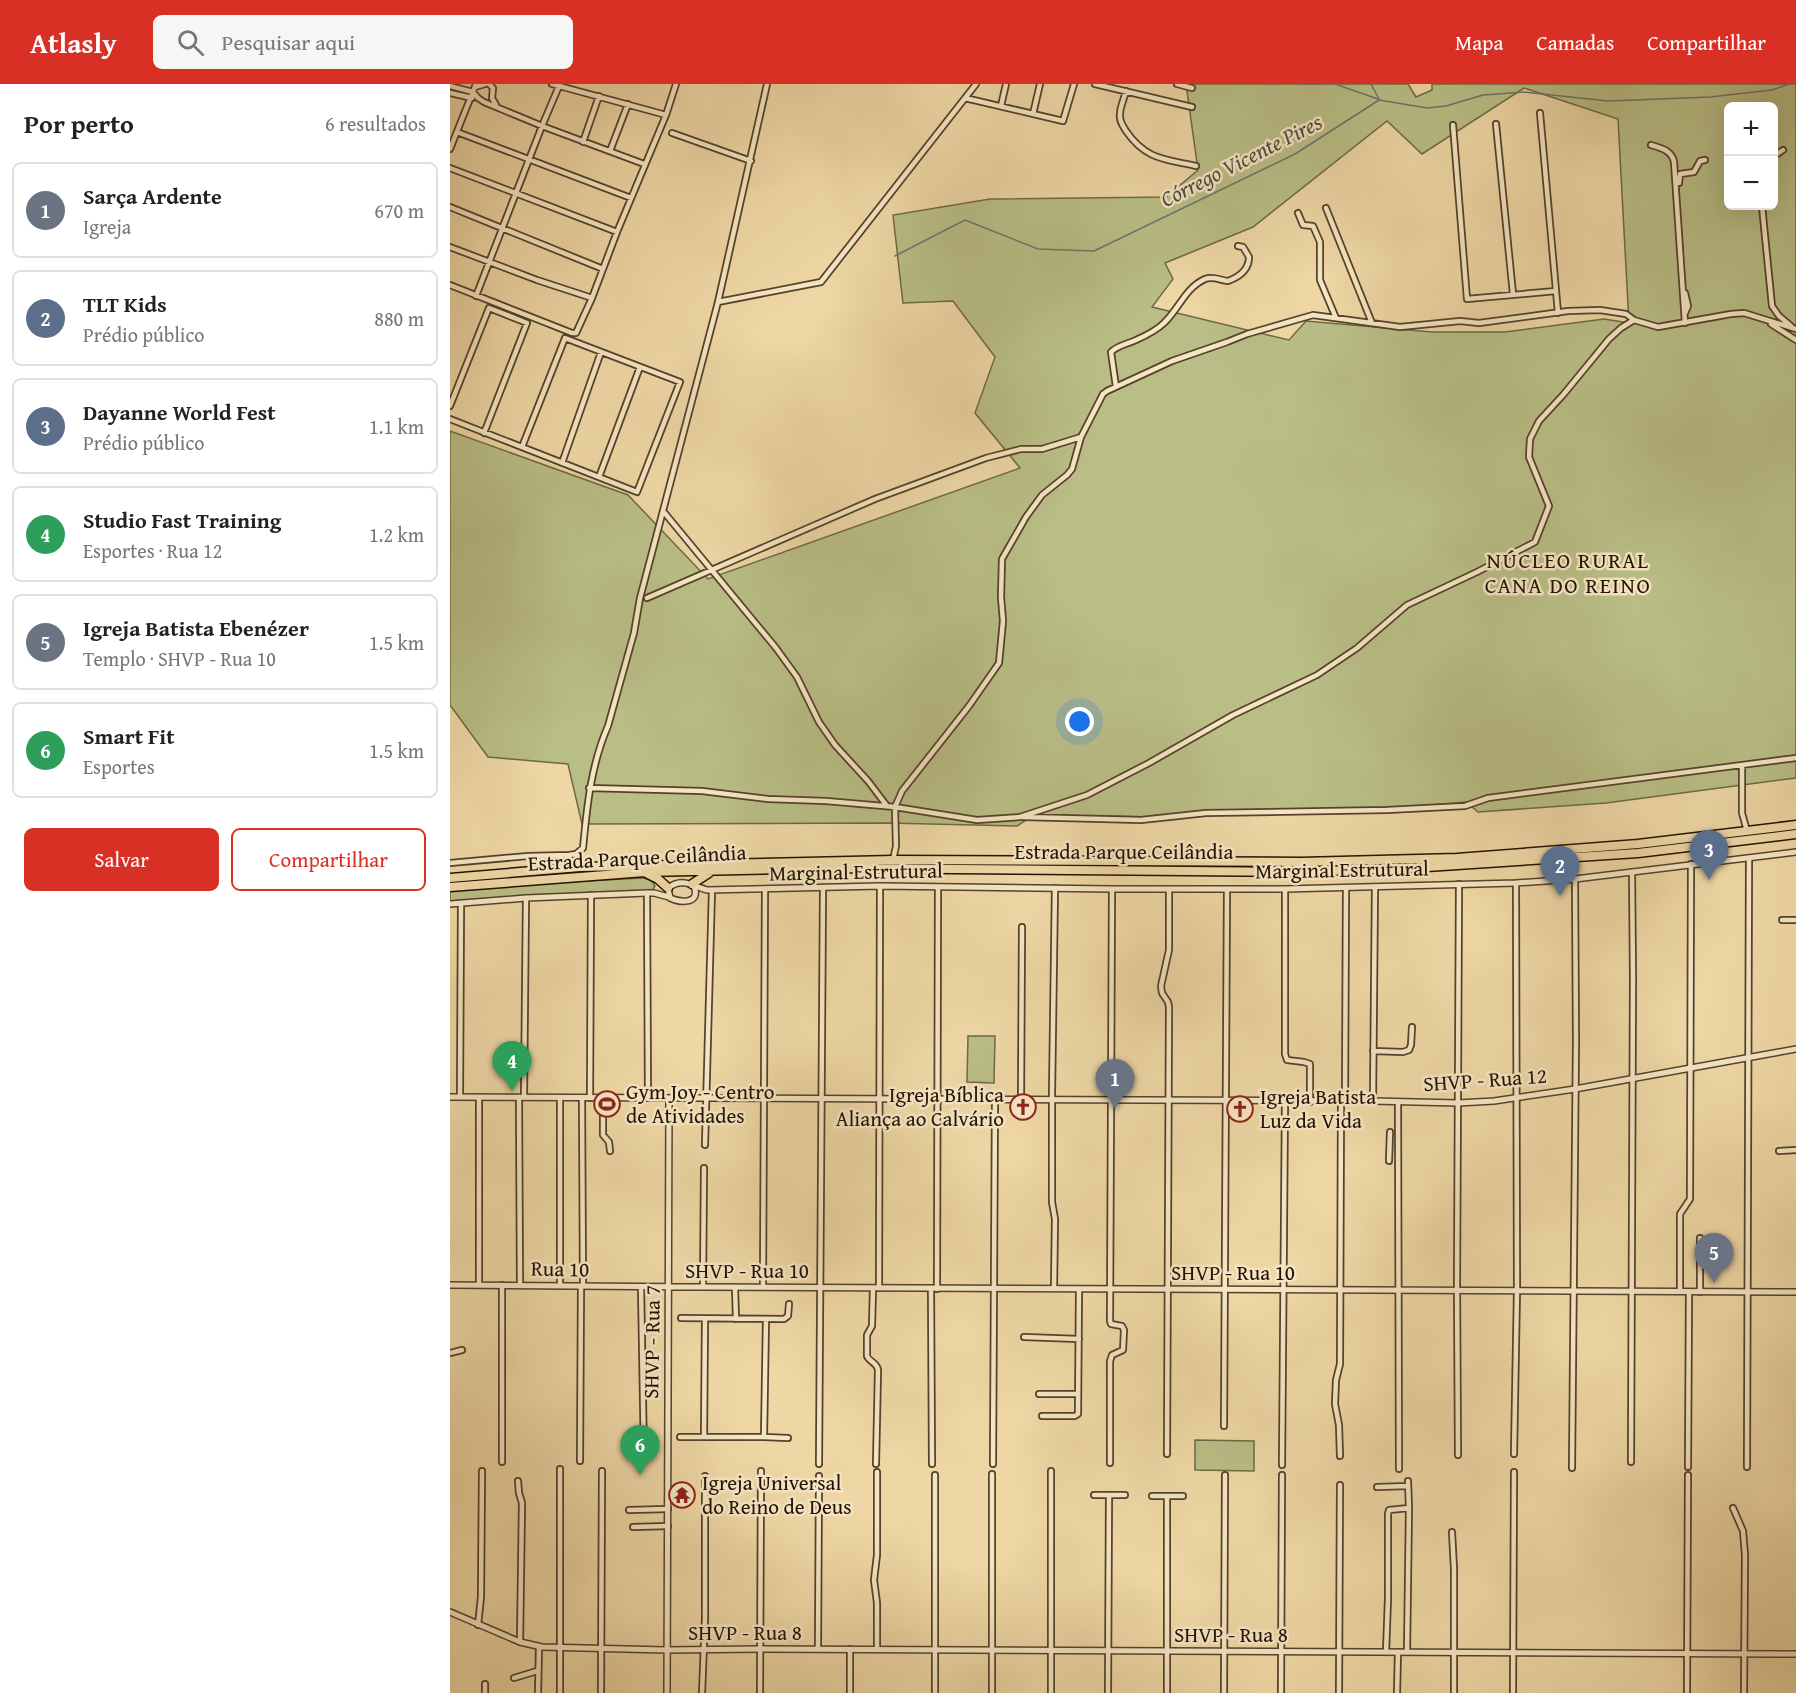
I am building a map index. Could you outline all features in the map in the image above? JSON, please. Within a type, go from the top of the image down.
[{"type":"highway","name":"Estrada Parque Ceilândia","points":[[450,878],[580,867],[893,860],[1301,862],[1445,858],[1638,844],[1796,825]]},
{"type":"highway","name":"Estrada Parque Ceilândia","points":[[450,887],[648,874],[838,868],[1313,871],[1494,864],[1638,853],[1796,834]]},
{"type":"highway","points":[[693,885],[709,873],[719,871]]},
{"type":"highway","points":[[648,874],[668,888]]},
{"type":"street","points":[[450,86],[466,90],[487,84],[493,88],[492,98],[497,106]]},
{"type":"street","points":[[552,84],[666,115]]},
{"type":"street","points":[[450,285],[572,333],[578,330],[616,232],[666,115],[676,84]]},
{"type":"street","points":[[580,867],[580,852],[583,848],[593,770],[634,633],[635,618],[718,302],[767,84]]},
{"type":"street","points":[[718,302],[821,282],[976,84]]},
{"type":"street","points":[[1001,106],[1006,84]]},
{"type":"street","points":[[1033,114],[1040,84]]},
{"type":"street","points":[[965,98],[1063,121],[1074,84]]},
{"type":"street","points":[[1095,84],[1192,107]]},
{"type":"street","points":[[1177,84],[1192,88]]},
{"type":"street","points":[[476,296],[559,86]]},
{"type":"street","points":[[475,87],[478,98]]},
{"type":"street","points":[[450,149],[475,87]]},
{"type":"street","points":[[464,97],[466,90]]},
{"type":"street","points":[[1126,91],[1119,116],[1121,123],[1137,145],[1143,151],[1155,156],[1196,166]]},
{"type":"street","points":[[450,93],[478,98],[542,126],[644,164]]},
{"type":"street","points":[[583,142],[599,96]]},
{"type":"street","points":[[484,102],[492,98]]},
{"type":"street","points":[[610,151],[628,104]]},
{"type":"street","points":[[1540,113],[1558,313]]},
{"type":"street","points":[[1496,124],[1513,294]]},
{"type":"street","points":[[1453,125],[1467,299],[1556,291]]},
{"type":"street","points":[[457,132],[631,198]]},
{"type":"street","points":[[672,133],[751,161]]},
{"type":"street","points":[[1652,145],[1673,156],[1685,323]]},
{"type":"street","points":[[1778,153],[1783,150]]},
{"type":"street","points":[[1685,313],[1688,306],[1685,293],[1678,177],[1682,173],[1694,172],[1700,161],[1705,160]]},
{"type":"street","points":[[450,168],[616,232]]},
{"type":"street","points":[[450,207],[603,268]]},
{"type":"street","points":[[1326,208],[1372,323]]},
{"type":"street","points":[[1762,210],[1772,306],[1779,316],[1794,328]]},
{"type":"street","points":[[1298,213],[1303,225],[1313,226],[1319,237],[1320,280],[1336,318]]},
{"type":"street","points":[[1116,387],[1111,352],[1114,348],[1137,340],[1164,323],[1187,292],[1200,282],[1213,277],[1228,281],[1245,271],[1248,268],[1249,257],[1243,247],[1238,246]]},
{"type":"street","points":[[450,247],[592,298]]},
{"type":"street","points":[[450,406],[489,308],[527,323],[484,433]]},
{"type":"street","points":[[893,860],[896,846],[895,807],[902,791],[969,706],[999,663],[1003,621],[1002,559],[1026,517],[1042,495],[1072,469],[1081,437],[1103,394],[1172,361],[1247,334],[1313,315],[1400,327],[1460,321],[1479,323],[1568,311],[1600,310],[1626,314],[1634,320],[1658,327],[1744,313],[1794,328]]},
{"type":"street","points":[[1020,817],[1087,795],[1149,763],[1233,714],[1317,675],[1357,648],[1407,605],[1535,542],[1549,506],[1529,457],[1530,439],[1539,420],[1609,339],[1634,320]]},
{"type":"street","points":[[1767,321],[1796,340]]},
{"type":"street","points":[[450,420],[637,492],[680,382],[565,338],[522,447]]},
{"type":"street","points":[[562,463],[601,352]]},
{"type":"street","points":[[599,477],[640,367]]},
{"type":"street","points":[[647,598],[875,500],[987,458],[1021,449],[1042,449],[1081,437]]},
{"type":"street","points":[[663,511],[776,648],[797,677],[819,722],[835,745],[888,807]]},
{"type":"street","points":[[589,788],[702,791],[768,799],[826,801],[895,807],[977,820],[1020,817],[1141,820],[1206,813],[1387,810],[1465,806],[1488,798],[1796,758]]},
{"type":"street","points":[[1742,765],[1742,813],[1747,831]]},
{"type":"street","points":[[450,863],[528,856],[558,856],[580,852]]},
{"type":"street","name":"Marginal Estrutural","points":[[693,885],[708,890],[880,886],[1286,889],[1516,883],[1575,879],[1796,852]]},
{"type":"street","points":[[1747,1467],[1749,858]]},
{"type":"street","points":[[1680,1291],[1680,1214],[1690,1199],[1691,864]]},
{"type":"street","points":[[1631,1462],[1632,872]]},
{"type":"street","points":[[705,1145],[708,890],[705,879],[709,873]]},
{"type":"street","points":[[648,874],[658,884],[652,893],[648,1098]]},
{"type":"street","points":[[1572,1468],[1575,879]]},
{"type":"street","points":[[450,904],[526,898],[652,893],[677,883],[688,883],[696,890],[695,896],[685,901],[677,901],[652,893]]},
{"type":"street","points":[[1515,1454],[1516,883]]},
{"type":"street","points":[[1458,1455],[1459,884]]},
{"type":"street","points":[[876,1464],[878,1370],[876,1364],[867,1356],[867,1335],[872,1326],[876,1288],[880,886]]},
{"type":"street","points":[[932,1464],[938,887]]},
{"type":"street","points":[[1373,1101],[1375,887]]},
{"type":"street","points":[[668,888],[670,898]]},
{"type":"street","points":[[819,1464],[823,888]]},
{"type":"street","points":[[1054,1288],[1052,1100],[1056,888]]},
{"type":"street","points":[[1340,1456],[1339,1425],[1335,1404],[1336,1380],[1340,1364],[1346,888]]},
{"type":"street","points":[[1110,1463],[1110,1361],[1112,1354],[1123,1350],[1124,1330],[1122,1326],[1110,1323],[1112,889]]},
{"type":"street","points":[[1167,1454],[1169,1007],[1161,986],[1169,950],[1169,889]]},
{"type":"street","points":[[1224,1426],[1227,889]]},
{"type":"street","points":[[1286,889],[1285,1054],[1287,1060],[1310,1064],[1310,1102]]},
{"type":"street","name":"Marginal Estrutural","points":[[695,896],[708,890]]},
{"type":"street","points":[[763,1287],[765,890]]},
{"type":"street","points":[[590,1098],[591,895]]},
{"type":"street","points":[[520,1285],[526,898]]},
{"type":"street","points":[[460,1097],[461,903]]},
{"type":"street","points":[[1782,920],[1796,920]]},
{"type":"street","points":[[1021,1100],[1022,927]]},
{"type":"street","points":[[1373,1051],[1403,1052],[1409,1050],[1412,1027]]},
{"type":"street","name":"SHVP - Rua 12","points":[[450,1097],[1458,1103],[1575,1089],[1796,1049]]},
{"type":"street","points":[[479,1098],[479,1285]]},
{"type":"street","points":[[560,1098],[560,1286]]},
{"type":"street","points":[[580,1461],[582,1098]]},
{"type":"street","points":[[603,1098],[603,1135],[609,1142],[610,1151]]},
{"type":"street","name":"SHVP - Rua 7","points":[[667,1693],[669,1098]]},
{"type":"street","points":[[993,1464],[995,1099]]},
{"type":"street","points":[[1282,1465],[1285,1101]]},
{"type":"street","points":[[1398,1102],[1399,1469]]},
{"type":"street","points":[[1390,1132],[1389,1158],[1398,1156]]},
{"type":"street","points":[[1779,1151],[1796,1150]]},
{"type":"street","points":[[703,1287],[704,1168]]},
{"type":"street","points":[[1700,1238],[1700,1292]]},
{"type":"street","name":"Rua 10","points":[[450,1285],[669,1287]]},
{"type":"street","points":[[502,1285],[502,1462]]},
{"type":"street","points":[[641,1287],[645,1456]]},
{"type":"street","name":"SHVP - Rua 10","points":[[669,1287],[1796,1292]]},
{"type":"street","points":[[735,1287],[736,1319]]},
{"type":"street","points":[[1042,1416],[1076,1416],[1078,1413],[1079,1289]]},
{"type":"street","points":[[1688,1467],[1689,1292]]},
{"type":"street","points":[[681,1318],[787,1318],[789,1304]]},
{"type":"street","points":[[704,1437],[705,1319]]},
{"type":"street","points":[[764,1437],[766,1319]]},
{"type":"street","points":[[1024,1337],[1079,1339]]},
{"type":"street","points":[[450,1353],[462,1350]]},
{"type":"street","points":[[1039,1394],[1078,1394]]},
{"type":"street","points":[[680,1437],[788,1438]]},
{"type":"street","points":[[560,1469],[560,1693]]},
{"type":"street","points":[[478,1624],[481,1597],[482,1471]]},
{"type":"street","points":[[601,1693],[602,1471]]},
{"type":"street","points":[[760,1693],[761,1471]]},
{"type":"street","points":[[1051,1471],[1051,1693]]},
{"type":"street","points":[[877,1649],[877,1603],[874,1580],[878,1472]]},
{"type":"street","points":[[1513,1693],[1514,1472]]},
{"type":"street","points":[[934,1693],[935,1474]]},
{"type":"street","points":[[992,1474],[992,1693]]},
{"type":"street","points":[[1224,1693],[1225,1475]]},
{"type":"street","points":[[1281,1693],[1282,1475]]},
{"type":"street","points":[[1687,1693],[1688,1475]]},
{"type":"street","points":[[702,1693],[705,1476]]},
{"type":"street","points":[[818,1649],[819,1476]]},
{"type":"street","points":[[518,1481],[522,1503],[520,1642]]},
{"type":"street","points":[[1377,1487],[1408,1484],[1407,1652]]},
{"type":"street","points":[[1339,1693],[1341,1485]]},
{"type":"street","points":[[1094,1495],[1125,1495]]},
{"type":"street","points":[[1108,1693],[1109,1495]]},
{"type":"street","points":[[1167,1496],[1167,1693]]},
{"type":"street","points":[[1152,1497],[1183,1496]]},
{"type":"street","points":[[1386,1652],[1388,1514],[1389,1510],[1409,1508]]},
{"type":"street","points":[[1733,1508],[1743,1531],[1745,1547],[1744,1693]]},
{"type":"street","points":[[629,1510],[668,1509]]},
{"type":"street","points":[[633,1527],[668,1526]]},
{"type":"street","points":[[1452,1532],[1454,1693]]},
{"type":"street","name":"SHVP - Rua 8","points":[[450,1612],[520,1642],[539,1647],[666,1650],[761,1648],[1796,1654]]},
{"type":"street","points":[[538,1693],[539,1647]]},
{"type":"street","points":[[850,1649],[850,1693]]},
{"type":"street","points":[[1397,1693],[1398,1652]]},
{"type":"street","points":[[514,1678],[537,1671]]},
{"type":"street","points":[[485,1684],[485,1693]]},
{"type":"green space","points":[[1186,84],[1408,84],[1416,97],[1432,90],[1432,84],[1796,84],[1796,778],[1606,803],[1478,812],[1466,802],[1336,810],[1208,810],[1158,817],[1034,815],[1017,826],[887,823],[582,824],[568,764],[488,757],[450,705],[450,431],[628,495],[708,579],[1020,468],[975,413],[995,357],[953,301],[903,303],[893,215],[990,199],[1166,197],[1198,170]],"holes":[[[1524,88],[1618,119],[1629,323],[1604,319],[1505,332],[1432,332],[1306,321],[1289,340],[1152,307],[1173,279],[1165,263],[1253,227],[1387,121],[1422,154]]]},
{"type":"green space","points":[[643,878],[651,880],[655,886],[652,891],[450,901],[450,891]]},
{"type":"green space","points":[[968,1036],[995,1036],[994,1083],[967,1082]]},
{"type":"green space","points":[[1195,1440],[1254,1441],[1254,1471],[1195,1470]]},
{"type":"waterway","points":[[1300,84],[1324,84]]},
{"type":"waterway","points":[[1335,84],[1378,99]]},
{"type":"waterway","points":[[1371,84],[1379,99]]},
{"type":"waterway","name":"Córrego Vicente Pires","points":[[895,256],[965,220],[1038,249],[1094,251],[1295,154],[1379,100],[1427,108],[1446,106],[1483,95],[1524,92],[1608,101],[1710,97],[1772,90],[1789,84]]},
{"type":"place","name":"Dayanne World Fest","points":[[1709,880]]},
{"type":"place","name":"TLT Kids","points":[[1560,896]]},
{"type":"place","name":"Studio Fast Training","points":[[512,1091]]},
{"type":"place","name":"Gym Joy - Centro de Atividades","points":[[607,1104]]},
{"type":"place","name":"Igreja Bíblica Aliança ao Calvário","points":[[1023,1107]]},
{"type":"place","name":"Sarça Ardente","points":[[1115,1109]]},
{"type":"place","name":"Igreja Batista Luz da Vida","points":[[1240,1109]]},
{"type":"place","name":"Igreja Batista Ebenézer","points":[[1714,1283]]},
{"type":"place","name":"Smart Fit","points":[[640,1475]]},
{"type":"place","name":"Igreja Universal do Reino de Deus","points":[[682,1495]]},
{"type":"district","name":"NÚCLEO RURAL CANA DO REINO","points":[[1568,572]]}]
